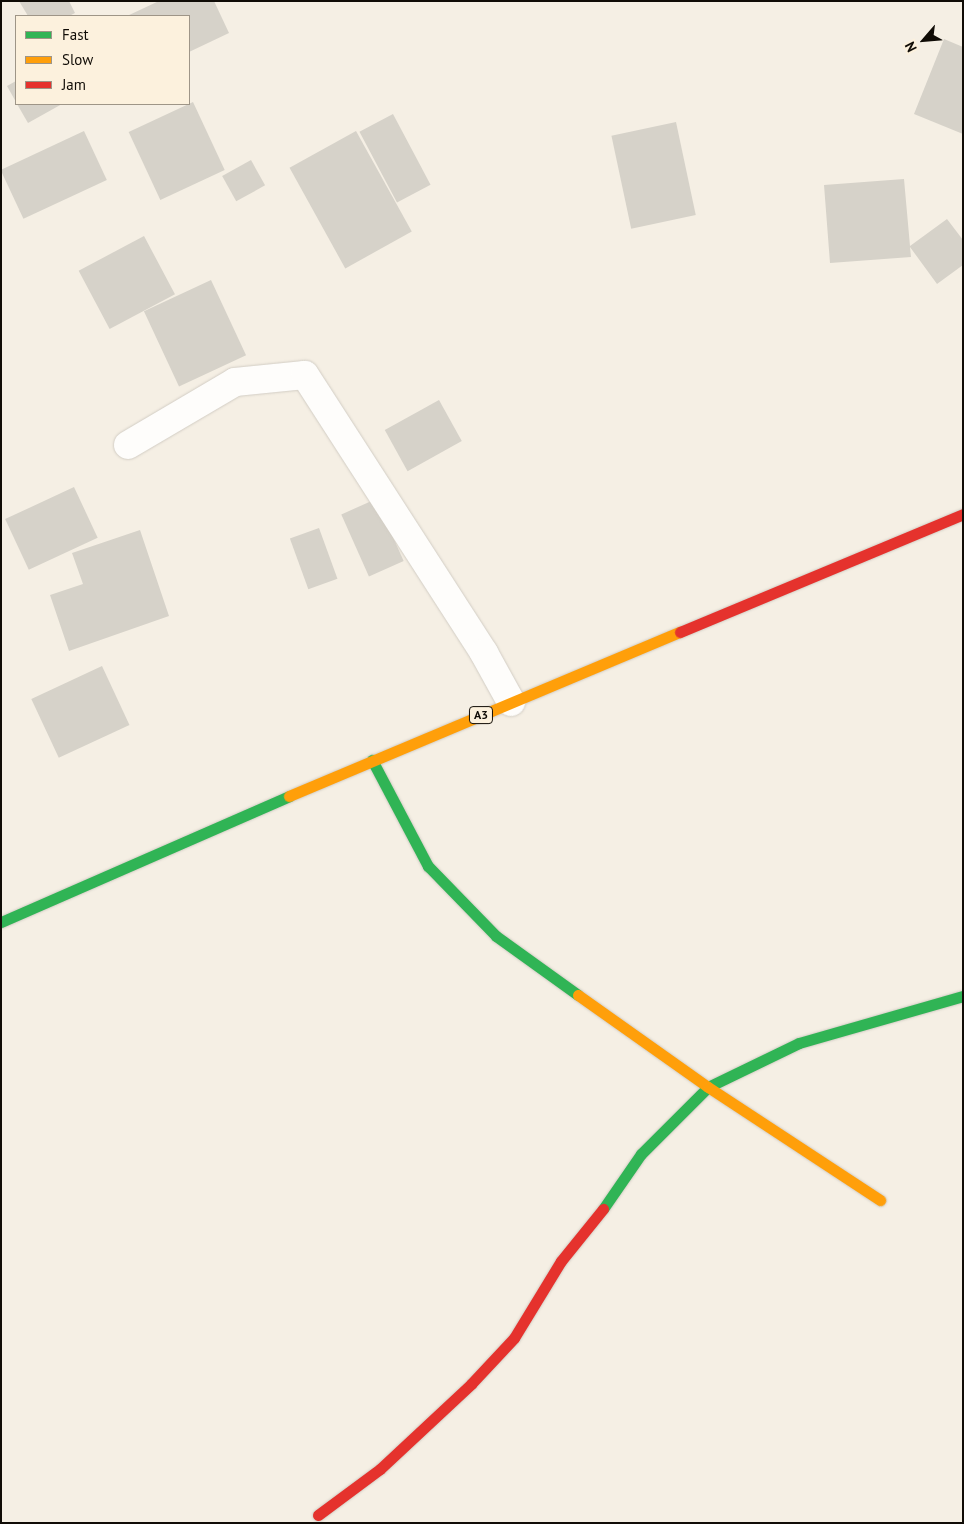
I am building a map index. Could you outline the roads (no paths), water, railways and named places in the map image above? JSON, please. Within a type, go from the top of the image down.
[{"type":"street","points":[[128,444],[235,382],[305,375],[484,653],[511,702]]},
{"type":"street","name":"A3","points":[[1,922],[372,760],[963,514]]},
{"type":"street","points":[[372,760],[428,866],[496,936],[708,1087],[880,1200]]},
{"type":"street","points":[[318,1515],[380,1469],[471,1384],[508,1345],[561,1261],[605,1208],[641,1154],[708,1087],[799,1043],[963,996]]}]
